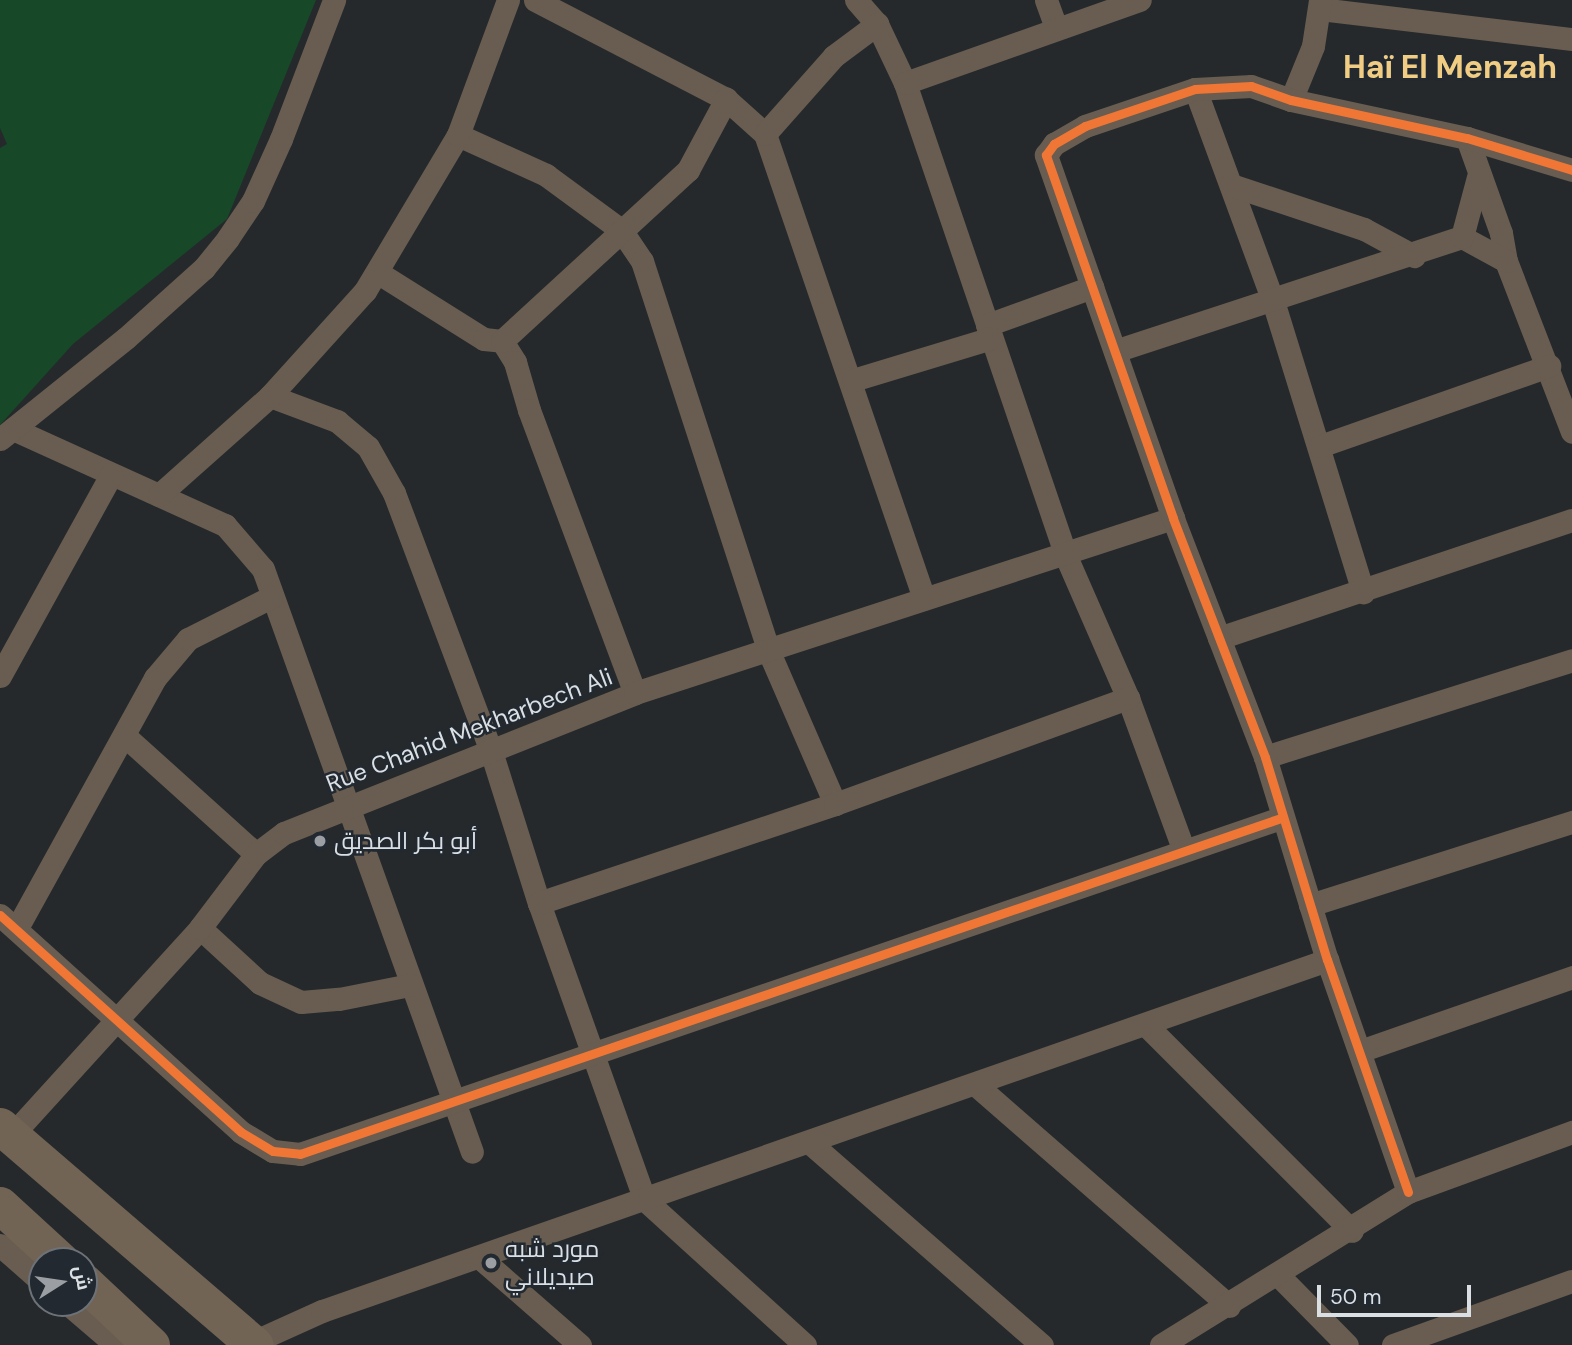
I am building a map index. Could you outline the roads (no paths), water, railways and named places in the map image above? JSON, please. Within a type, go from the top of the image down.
[{"type":"main road","points":[[6,1131],[254,1344]]},
{"type":"main road","points":[[0,1205],[46,1247]]},
{"type":"main road","points":[[98,1295],[151,1345]]},
{"type":"street","points":[[334,0],[281,139],[253,201],[228,238],[204,268],[126,338],[7,434],[226,525],[262,569],[345,806],[472,1152]]},
{"type":"street","points":[[159,495],[270,396],[365,291],[458,135],[508,0]]},
{"type":"street","points":[[535,0],[726,99],[765,134],[853,380],[924,599]]},
{"type":"street","points":[[856,0],[877,24],[905,83],[1065,554],[1128,698],[1183,848]]},
{"type":"street","points":[[1046,0],[1056,27]]},
{"type":"street","points":[[905,83],[1056,27],[1140,0]]},
{"type":"street","points":[[1291,100],[1313,46],[1320,5],[1572,39]]},
{"type":"street","points":[[765,134],[834,56],[877,24]]},
{"type":"street","points":[[1408,1192],[1327,960],[1281,818],[1265,757],[1173,518],[1046,155],[1054,144],[1085,126],[1195,89],[1251,86],[1291,100],[1467,138],[1572,170]]},
{"type":"street","points":[[1195,89],[1273,301],[1363,592]]},
{"type":"street","points":[[502,341],[688,170],[726,99]]},
{"type":"street","points":[[458,135],[546,175],[621,230],[642,261],[769,652],[835,804]]},
{"type":"street","points":[[1467,138],[1478,177],[1501,233],[1506,261],[1549,366],[1572,432]]},
{"type":"street","points":[[1462,237],[1478,177]]},
{"type":"street","points":[[1231,185],[1364,229],[1414,256]]},
{"type":"street","points":[[1115,351],[1414,256],[1462,237]]},
{"type":"street","points":[[1462,237],[1506,261]]},
{"type":"street","points":[[377,272],[484,338],[502,341],[515,362],[529,410],[635,693]]},
{"type":"street","points":[[853,380],[989,331],[1092,287]]},
{"type":"street","points":[[1320,446],[1549,366]]},
{"type":"street","points":[[270,396],[337,421],[368,447],[394,493],[490,748],[539,903],[596,1053],[645,1200],[805,1345]]},
{"type":"street","points":[[0,676],[111,475]]},
{"type":"street","name":"Rue Chahid Mekharbech Ali","points":[[6,1131],[118,1017],[200,928],[256,854],[284,833],[490,748],[635,693],[769,652],[1173,518]]},
{"type":"street","points":[[1219,638],[1572,520]]},
{"type":"street","points":[[271,597],[188,639],[155,677],[125,737],[9,921],[118,1017],[241,1132],[272,1151],[315,1151],[1183,848],[1281,818]]},
{"type":"street","points":[[1265,757],[1572,660]]},
{"type":"street","points":[[539,903],[835,804],[1128,698]]},
{"type":"street","points":[[125,737],[256,854]]},
{"type":"street","points":[[1310,905],[1572,822]]},
{"type":"street","points":[[200,928],[260,983],[301,1002],[328,1001],[410,985]]},
{"type":"street","points":[[254,1344],[322,1311],[976,1085],[1327,960]]},
{"type":"street","points":[[1360,1051],[1572,977]]},
{"type":"street","points":[[1146,1025],[1352,1231]]},
{"type":"street","points":[[976,1085],[1229,1306]]},
{"type":"street","points":[[1161,1345],[1352,1231],[1408,1192],[1572,1132]]},
{"type":"street","points":[[809,1142],[1042,1345]]},
{"type":"street","points":[[0,1245],[28,1270]]},
{"type":"street","points":[[480,1257],[580,1345]]},
{"type":"street","points":[[1278,1275],[1347,1345]]},
{"type":"street","points":[[1393,1345],[1572,1281]]},
{"type":"street","points":[[83,1317],[116,1345]]},
{"type":"place","name":"أبو بكر الصديق","points":[[320,841]]},
{"type":"place","name":"مورد شبه صيديلاني","points":[[491,1263]]},
{"type":"district","name":"Haï El Menzah","points":[[1450,67]]}]
